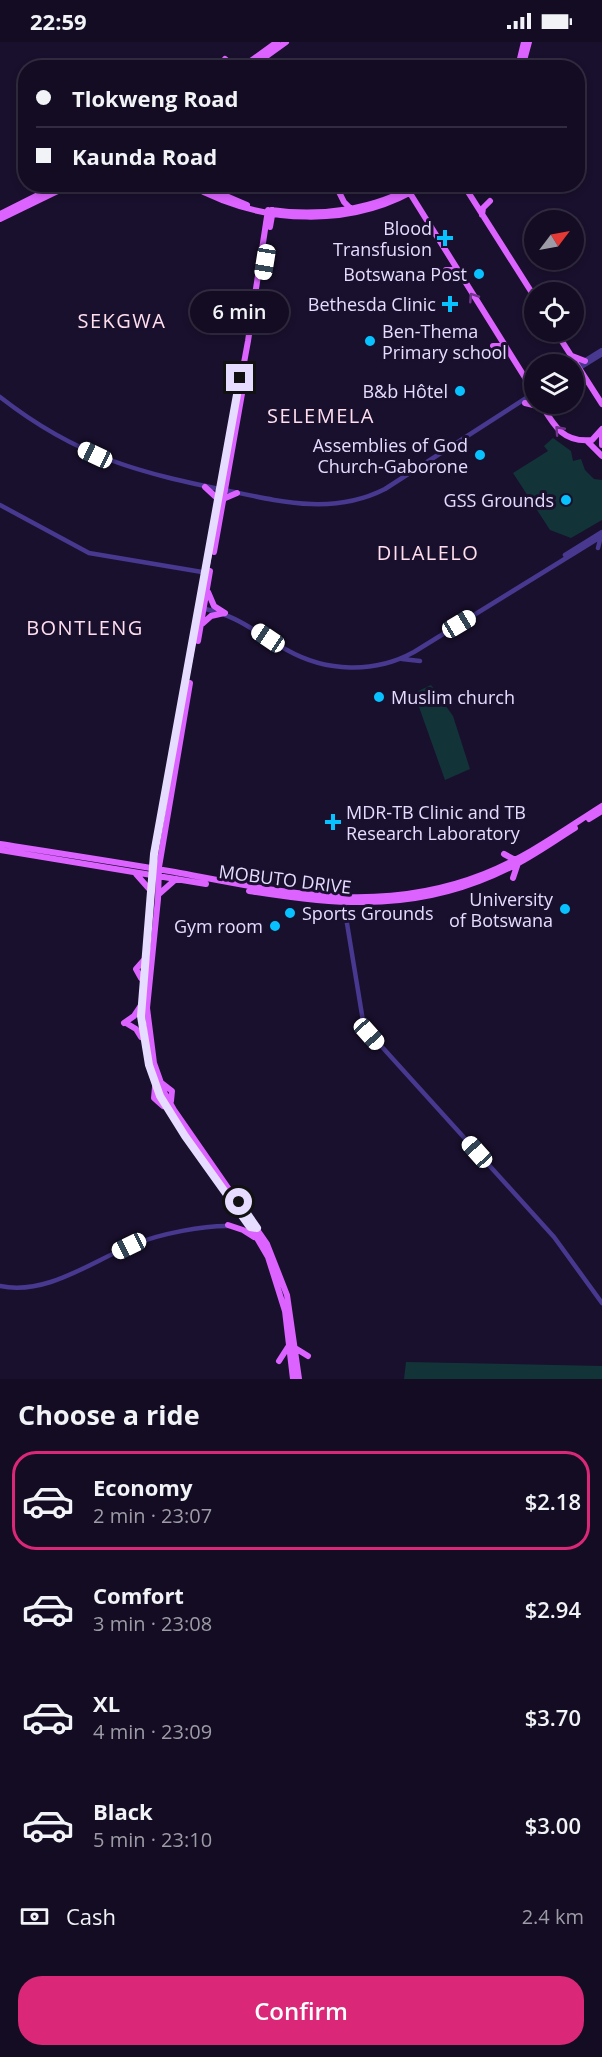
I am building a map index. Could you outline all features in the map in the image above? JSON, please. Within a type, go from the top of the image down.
[{"type":"main road","points":[[255,60],[277,42]]},
{"type":"main road","points":[[257,60],[286,42]]},
{"type":"main road","points":[[522,60],[526,42]]},
{"type":"main road","points":[[0,214],[44,192]]},
{"type":"main road","points":[[0,219],[56,192]]},
{"type":"main road","points":[[204,192],[223,202],[288,217]]},
{"type":"main road","points":[[211,192],[268,212],[330,211],[409,192]]},
{"type":"main road","points":[[219,192],[221,197]]},
{"type":"main road","points":[[339,192],[345,204],[350,208]]},
{"type":"main road","points":[[397,200],[409,192]]},
{"type":"main road","points":[[409,192],[524,378]]},
{"type":"main road","points":[[468,192],[525,282]]},
{"type":"main road","points":[[15,199],[23,203]]},
{"type":"main road","points":[[269,225],[278,217],[341,214],[397,200],[406,200],[418,209]]},
{"type":"main road","points":[[330,211],[339,201]]},
{"type":"main road","points":[[474,203],[481,204],[490,201],[483,208],[482,215]]},
{"type":"main road","points":[[268,212],[269,225],[157,855],[158,899],[147,1008],[151,1049],[171,1110],[267,1244],[287,1295],[291,1345],[280,1363],[296,1376]]},
{"type":"main road","points":[[268,212],[269,225]]},
{"type":"main road","points":[[584,380],[602,404]]},
{"type":"main road","points":[[548,414],[562,435],[587,440],[595,438],[602,430]]},
{"type":"main road","points":[[602,430],[602,445]]},
{"type":"main road","points":[[587,440],[602,456]]},
{"type":"main road","points":[[207,487],[224,482]]},
{"type":"main road","points":[[220,499],[235,493],[224,482]]},
{"type":"main road","points":[[207,487],[220,499]]},
{"type":"main road","points":[[208,573],[208,592],[214,606],[225,613]]},
{"type":"main road","points":[[2,844],[136,869],[157,855],[171,793],[201,624],[201,608],[208,592]]},
{"type":"main road","points":[[201,624],[211,615],[225,613]]},
{"type":"main road","points":[[495,872],[512,879],[517,861],[602,806]]},
{"type":"main road","points":[[0,850],[156,872],[172,872],[343,904],[428,891],[495,872],[602,811]]},
{"type":"main road","points":[[157,855],[172,872]]},
{"type":"main road","points":[[495,872],[503,856],[517,861]]},
{"type":"main road","points":[[136,869],[151,891]]},
{"type":"main road","points":[[156,872],[151,891],[142,1004],[143,1040],[155,1086],[236,1207],[254,1227],[282,1298],[296,1376]]},
{"type":"main road","name":"MOBUTO DRIVE","points":[[156,872],[177,879],[343,904]]},
{"type":"main road","points":[[158,899],[164,888],[177,879]]},
{"type":"main road","points":[[142,1004],[134,1016],[125,1023],[136,1029],[143,1040]]},
{"type":"main road","points":[[236,1207],[236,1217],[228,1226],[246,1231],[259,1242]]},
{"type":"main road","points":[[267,1232],[267,1244]]},
{"type":"main road","points":[[291,1345],[307,1358],[296,1376]]},
{"type":"street","points":[[585,361],[602,352]]},
{"type":"street","points":[[584,364],[602,352]]},
{"type":"street","points":[[0,398],[53,434],[95,455],[152,475],[235,493],[321,506],[360,500],[385,489],[524,401]]},
{"type":"street","points":[[517,406],[524,403]]},
{"type":"street","points":[[0,505],[89,553],[208,573]]},
{"type":"street","points":[[598,548],[602,534]]},
{"type":"street","points":[[201,608],[225,613],[309,661],[350,668],[374,666],[399,659],[418,650],[602,534]]},
{"type":"street","points":[[399,659],[420,661],[418,650]]},
{"type":"street","points":[[343,904],[360,1015],[366,1030],[554,1237],[602,1303]]},
{"type":"street","points":[[0,1286],[16,1287],[52,1281],[147,1239],[228,1226],[254,1227]]},
{"type":"green space","name":"GSS Grounds","points":[[553,438],[571,451],[573,461],[581,459],[585,470],[594,479],[602,480],[602,520],[571,538],[550,530],[513,473],[548,451],[544,446]]},
{"type":"green space","points":[[431,685],[453,716],[470,769],[445,780],[414,693]]},
{"type":"green space","points":[[406,1362],[602,1366],[602,1379],[404,1379]]},
{"type":"place","name":"Blood Transfusion","points":[[445,238]]},
{"type":"place","name":"Botswana Post","points":[[479,274]]},
{"type":"place","name":"Bethesda Clinic","points":[[450,304]]},
{"type":"place","name":"Ben-Thema Primary school","points":[[370,341]]},
{"type":"place","name":"B&b Hôtel","points":[[460,391]]},
{"type":"place","name":"Assemblies of God Church-Gaborone","points":[[480,455]]},
{"type":"place","name":"GSS Grounds","points":[[566,500]]},
{"type":"place","name":"Muslim church","points":[[379,697]]},
{"type":"place","name":"MDR-TB Clinic and TB Research Laboratory","points":[[333,822]]},
{"type":"place","name":"University of Botswana","points":[[565,909]]},
{"type":"place","name":"Sports Grounds","points":[[290,913]]},
{"type":"place","name":"Gym room","points":[[275,926]]},
{"type":"district","name":"SEKGWA","points":[[122,320]]},
{"type":"district","name":"SELEMELA","points":[[321,415]]},
{"type":"district","name":"DILALELO","points":[[428,552]]},
{"type":"district","name":"BONTLENG","points":[[85,627]]},
{"type":"route","points":[[239,1202],[257,1228],[250,1227],[168,1111],[155,1086],[149,1065],[143,1040],[141,1016],[154,854],[240,378]]}]
